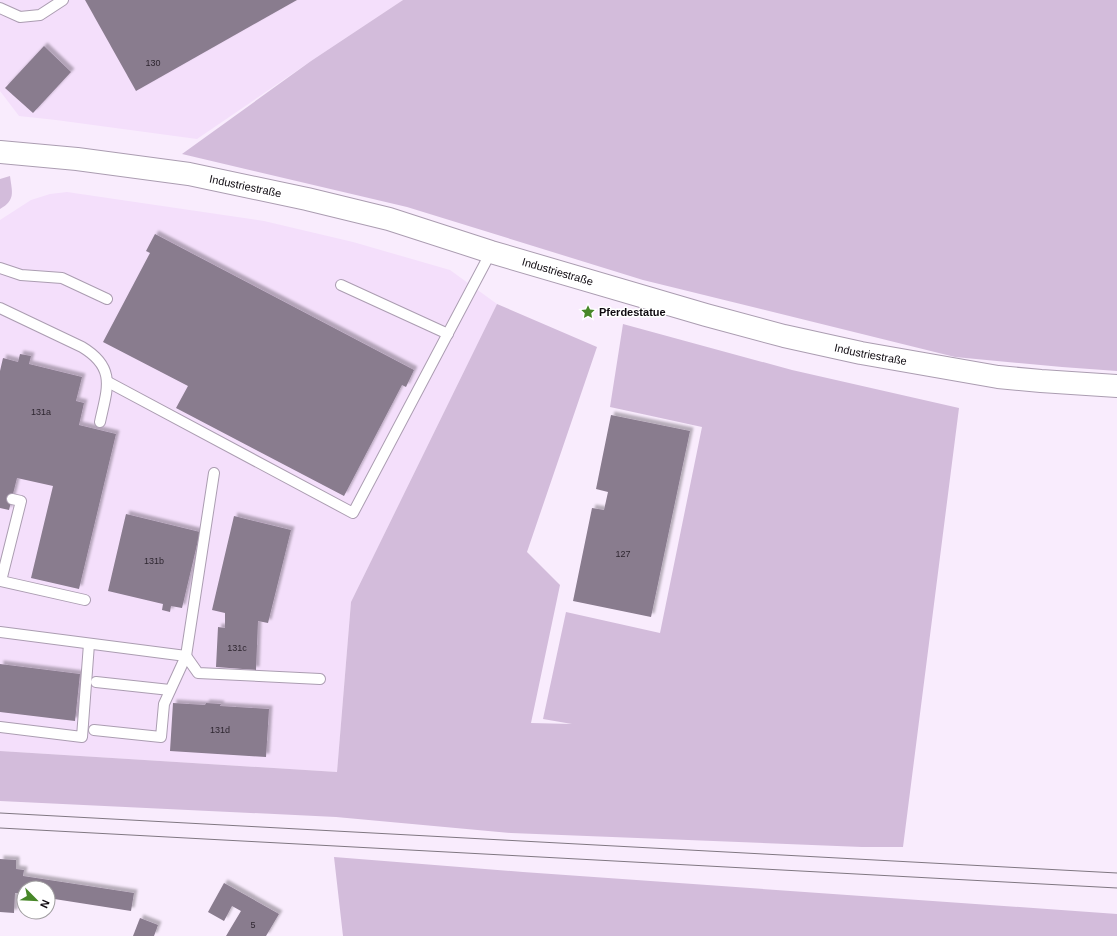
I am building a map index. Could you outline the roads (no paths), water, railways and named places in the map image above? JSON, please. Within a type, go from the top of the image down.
[{"type":"main road","name":"Industriestraße","points":[[0,152],[77,159],[197,176],[307,199],[389,219],[491,252],[706,315],[860,353],[998,377],[1117,386]]},
{"type":"lane","points":[[0,8],[20,17],[40,15],[63,0]]},
{"type":"lane","points":[[108,382],[353,513],[491,252]]},
{"type":"lane","points":[[0,268],[21,275],[62,278],[107,299]]},
{"type":"lane","points":[[341,285],[448,334]]},
{"type":"lane","points":[[0,308],[91,352],[104,369],[108,382],[100,422]]},
{"type":"lane","points":[[94,730],[161,736],[164,704],[186,656],[214,473]]},
{"type":"lane","points":[[12,499],[21,501],[1,580],[85,600]]},
{"type":"lane","points":[[0,632],[186,656],[198,673],[320,679]]},
{"type":"lane","points":[[0,727],[82,738],[88,644]]},
{"type":"lane","points":[[96,682],[170,690]]},
{"type":"tram line","points":[[0,813],[1117,873]]},
{"type":"tram line","points":[[0,828],[1117,888]]},
{"type":"place","name":"Pferdestatue","points":[[588,312]]}]
